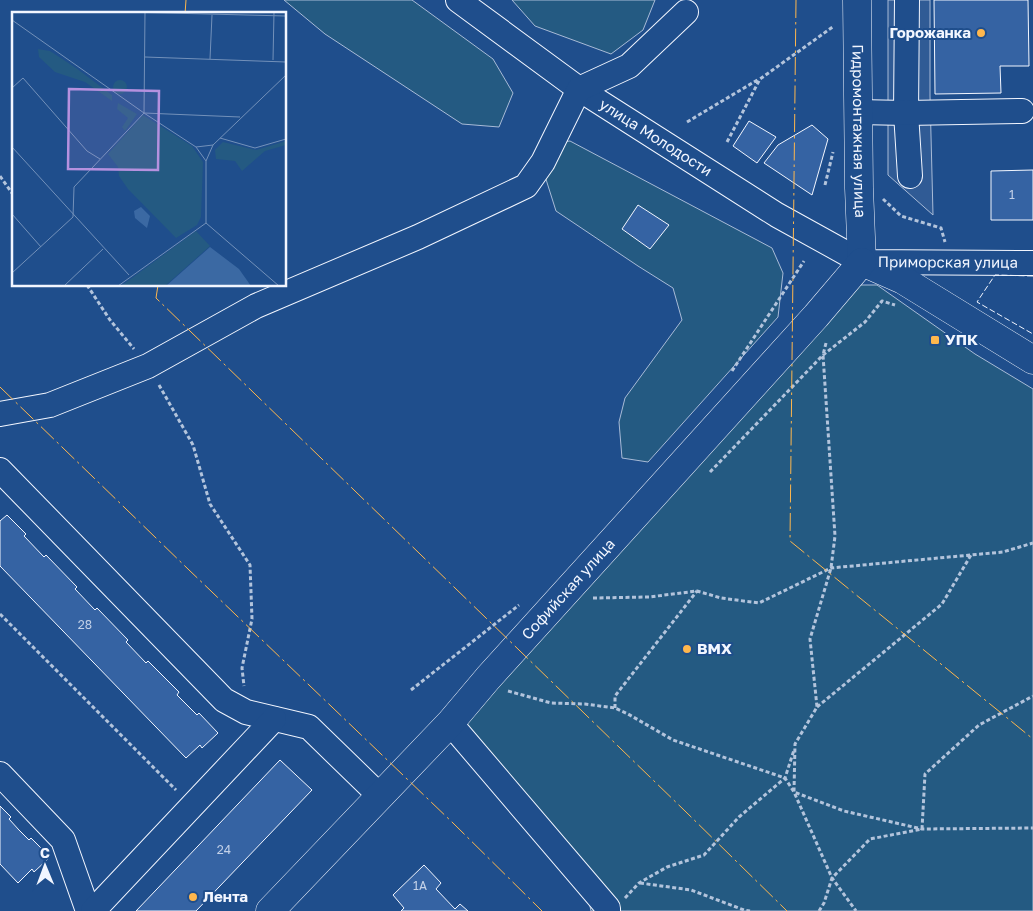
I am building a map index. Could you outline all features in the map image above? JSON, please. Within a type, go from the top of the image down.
[{"type":"main road","name":"Гидромонтажная улица","points":[[858,0],[859,188],[862,262]]},
{"type":"main road","points":[[862,262],[903,280],[1033,360]]},
{"type":"main road","name":"Софийская улица","points":[[270,911],[450,723],[488,678],[816,316],[862,262]]},
{"type":"street","name":"улица Молодости","points":[[458,0],[579,89],[777,215],[862,262]]},
{"type":"street","points":[[907,0],[906,113],[910,176]]},
{"type":"street","points":[[0,414],[50,405],[148,366],[256,306],[418,237],[526,186],[543,162],[579,89],[629,66],[686,12]]},
{"type":"street","points":[[858,112],[1022,111]]},
{"type":"street","name":"Приморская улица","points":[[862,262],[1033,263]]},
{"type":"street","points":[[0,470],[224,700],[246,712],[309,727],[380,796]]},
{"type":"street","points":[[93,911],[274,719]]},
{"type":"street","points":[[450,723],[608,908],[615,907]]},
{"type":"street","points":[[0,774],[63,840],[88,911]]},
{"type":"path","points":[[687,122],[760,79],[841,21]]},
{"type":"path","points":[[727,142],[760,79]]},
{"type":"path","points":[[0,176],[12,193]]},
{"type":"path","points":[[727,377],[804,261]]},
{"type":"path","points":[[88,286],[110,320],[148,366],[193,446],[210,504],[250,565],[252,619],[242,668],[246,712]]},
{"type":"path","points":[[706,477],[823,355],[865,322],[882,301],[900,307]]},
{"type":"path","points":[[817,707],[810,639],[831,568],[835,536],[823,355],[827,336]]},
{"type":"path","points":[[595,590],[588,598],[649,597],[697,591],[721,598],[759,603],[831,568],[1003,552],[1033,543]]},
{"type":"path","points":[[615,907],[639,883],[667,867],[704,855],[739,817],[785,778],[795,744],[817,707],[942,604],[971,554]]},
{"type":"path","points":[[615,708],[615,696],[697,591]]},
{"type":"path","points":[[411,690],[522,603]]},
{"type":"path","points":[[0,614],[192,806]]},
{"type":"path","points":[[510,685],[505,690],[552,703],[585,704],[615,708],[673,740],[785,778],[794,792],[832,878],[856,911]]},
{"type":"path","points":[[922,830],[925,774],[979,725],[1033,696]]},
{"type":"path","points":[[794,792],[795,744]]},
{"type":"path","points":[[794,792],[844,811],[922,830]]},
{"type":"path","points":[[819,911],[824,903],[832,878],[870,840],[922,830],[1033,828]]},
{"type":"path","points":[[639,883],[691,890],[750,911]]},
{"type":"shaded area","points":[[284,0],[412,0],[493,59],[513,93],[499,127],[462,124],[325,34]]},
{"type":"shaded area","points":[[512,0],[655,0],[643,30],[611,54],[535,26]]},
{"type":"shaded area","points":[[888,0],[930,0],[933,215],[888,175]]},
{"type":"shaded area","points":[[570,141],[772,248],[783,273],[778,317],[648,462],[622,458],[619,422],[625,398],[682,320],[673,288],[556,211],[544,173],[553,143]]},
{"type":"shaded area","points":[[856,285],[877,285],[975,354],[1033,389],[1033,911],[591,911],[584,879],[461,732],[475,703]]},
{"type":"building","name":"Горожанка","points":[[934,0],[1028,0],[1029,66],[1000,66],[1001,93],[935,94]]},
{"type":"building","points":[[749,121],[776,137],[757,163],[733,146]]},
{"type":"building","points":[[812,125],[828,139],[812,195],[764,163],[778,145]]},
{"type":"building","points":[[1033,170],[1033,220],[991,220],[991,171]]},
{"type":"building","points":[[638,205],[669,225],[650,249],[622,229]]},
{"type":"building","points":[[7,515],[26,534],[24,536],[44,557],[46,555],[77,587],[75,589],[95,610],[97,608],[128,640],[126,642],[146,663],[148,661],[179,692],[177,695],[197,715],[199,713],[218,733],[202,748],[200,745],[186,758],[0,566],[0,521]]},
{"type":"building","points":[[280,760],[312,790],[196,911],[136,911]]},
{"type":"building","points":[[0,806],[11,817],[9,819],[19,830],[29,840],[31,838],[50,857],[34,872],[32,869],[18,883],[0,864]]},
{"type":"building","points":[[424,865],[441,883],[436,889],[455,909],[460,904],[468,911],[401,911],[404,908],[393,895]]},
{"type":"fence","points":[[1033,276],[995,275],[977,302],[1033,334]]},
{"type":"power","points":[[185,12],[186,0]]},
{"type":"power","points":[[796,0],[790,541],[1033,739]]},
{"type":"power","points":[[158,286],[156,298],[787,911]]},
{"type":"power","points":[[0,387],[542,911]]},
{"type":"place","name":"Горожанка","points":[[981,33]]},
{"type":"place","name":"УПК","points":[[935,340]]},
{"type":"place","name":"BMX","points":[[687,649]]},
{"type":"place","name":"Лента","points":[[193,897]]}]
